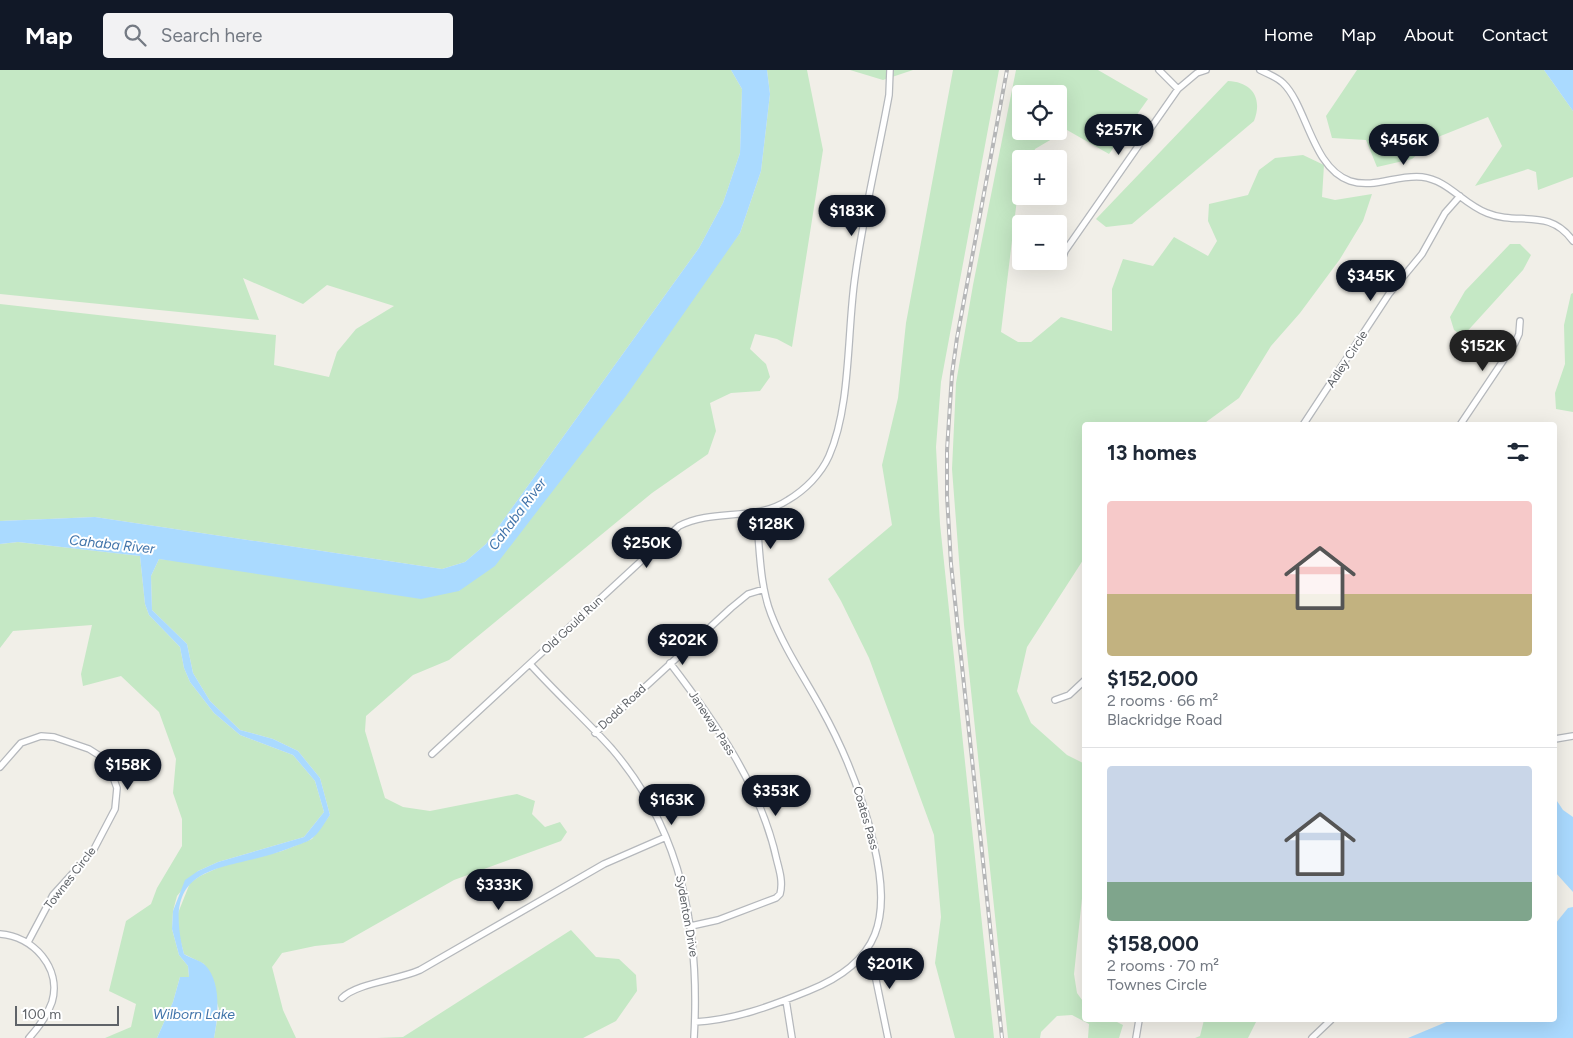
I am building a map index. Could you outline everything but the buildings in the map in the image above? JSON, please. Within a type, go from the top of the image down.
[{"type":"street","name":"Old Gould Run","points":[[432,754],[679,526],[707,516],[756,513],[788,500],[814,479],[831,451],[841,407],[850,343],[855,278],[889,95],[890,70]]},
{"type":"street","points":[[1159,70],[1178,89]]},
{"type":"street","points":[[1067,248],[1178,89],[1197,73],[1206,70]]},
{"type":"street","points":[[1260,70],[1275,77],[1284,84],[1315,146],[1342,177],[1351,181],[1366,183],[1405,177],[1423,177],[1448,186],[1475,208],[1494,216],[1532,218],[1552,223],[1573,241]]},
{"type":"street","points":[[1275,77],[1278,70]]},
{"type":"street","name":"Adley Circle","points":[[1304,422],[1389,294],[1422,254],[1445,213],[1460,196]]},
{"type":"street","points":[[1462,422],[1515,343],[1519,334],[1520,321]]},
{"type":"street","name":"Coates Pass","points":[[695,1022],[722,1020],[786,1000],[837,978],[860,958],[876,933],[881,916],[882,898],[878,863],[860,790],[836,737],[782,640],[770,613],[764,589],[756,513]]},
{"type":"street","name":"Dodd Road","points":[[595,733],[748,594],[764,589]]},
{"type":"street","name":"Janeway Pass","points":[[670,663],[712,720],[749,783],[768,826],[782,880],[780,894],[776,898],[718,920],[691,926]]},
{"type":"street","name":"Sydenton Drive","points":[[530,664],[625,766],[642,792],[666,837],[681,875],[691,926],[695,970],[694,1038]]},
{"type":"street","points":[[1055,700],[1069,695],[1082,683]]},
{"type":"street","name":"Townes Circle","points":[[0,767],[21,743],[41,736],[54,737],[89,749],[100,756],[109,766],[117,788],[114,810],[93,852],[53,895],[28,942]]},
{"type":"street","points":[[1557,739],[1573,736]]},
{"type":"street","points":[[342,998],[357,989],[395,980],[420,970],[604,864],[666,837]]},
{"type":"street","points":[[0,934],[17,937],[28,942],[35,947],[46,961],[54,990],[49,1010],[29,1038]]},
{"type":"street","points":[[860,958],[875,975],[888,1038]]},
{"type":"street","points":[[786,1000],[792,1038]]},
{"type":"street","points":[[1136,1038],[1139,1022]]},
{"type":"street","points":[[1312,1038],[1328,1022]]},
{"type":"green space","points":[[0,70],[731,70],[742,89],[740,153],[723,203],[699,248],[486,544],[465,562],[442,569],[95,517],[0,521],[0,304],[276,335],[274,365],[329,377],[337,352],[356,329],[394,306],[327,285],[303,304],[243,278],[259,320],[0,294]]},
{"type":"green space","points":[[767,70],[807,70],[823,150],[792,347],[777,339],[755,334],[750,349],[766,364],[770,377],[760,391],[731,393],[710,403],[716,431],[708,454],[652,493],[449,660],[413,675],[366,716],[365,731],[385,798],[403,807],[430,811],[517,794],[535,801],[532,814],[545,827],[560,822],[567,832],[561,841],[454,880],[343,943],[315,946],[282,953],[272,967],[283,1010],[296,1038],[214,1038],[219,1009],[204,964],[184,954],[177,927],[178,913],[190,883],[222,866],[282,851],[312,839],[330,815],[320,778],[298,751],[273,739],[240,730],[210,701],[193,673],[187,644],[152,610],[151,576],[159,559],[459,591],[740,233],[761,171],[770,94]]},
{"type":"green space","points":[[850,70],[913,70],[883,80]]},
{"type":"green space","points":[[953,70],[999,70],[941,382],[936,447],[940,524],[994,1038],[955,1038],[935,963],[941,917],[934,835],[869,658],[828,579],[892,525],[882,465],[898,398],[906,323]]},
{"type":"green space","points":[[1016,70],[1098,70],[1148,99],[1109,154],[1067,130],[1067,85],[1013,85]]},
{"type":"green space","points":[[1357,70],[1544,70],[1573,111],[1573,177],[1538,190],[1536,172],[1528,169],[1475,186],[1502,146],[1488,117],[1438,137],[1412,159],[1377,167],[1366,140],[1332,138],[1326,116]]},
{"type":"green space","points":[[1228,81],[1243,84],[1253,93],[1257,105],[1254,121],[1132,224],[1106,227],[1096,219]]},
{"type":"green space","points":[[1012,90],[1012,140],[1050,140],[1035,150],[1012,150],[1012,205],[1016,205],[1015,215],[1012,215],[1012,241],[1001,332],[1018,342],[1031,342],[1061,317],[1112,331],[1112,289],[1123,259],[1153,266],[1174,237],[1208,256],[1217,241],[1208,221],[1209,204],[1248,195],[1259,170],[1275,158],[1303,155],[1324,165],[1322,197],[1335,200],[1372,194],[1363,221],[1340,259],[1300,313],[1271,346],[1239,398],[1206,422],[1082,422],[1082,562],[1027,647],[1017,691],[1031,723],[1067,755],[1082,762],[1082,898],[1074,974],[1077,993],[1082,1000],[1082,1020],[1072,1015],[1057,1016],[1041,1032],[1040,1038],[1008,1038],[964,625],[952,469],[956,383],[973,285]]},
{"type":"green space","points":[[1510,244],[1520,244],[1531,255],[1523,270],[1463,336],[1454,330],[1450,317],[1465,291]]},
{"type":"green space","points":[[1573,293],[1573,412],[1556,409],[1555,393],[1565,364],[1564,325],[1571,294]]},
{"type":"green space","points":[[18,542],[140,556],[145,604],[149,615],[180,647],[184,668],[190,682],[214,713],[240,735],[293,755],[315,781],[324,812],[304,837],[218,862],[198,871],[177,896],[173,911],[172,929],[179,955],[188,966],[189,977],[180,977],[173,1002],[157,1038],[105,1038],[131,1027],[136,1004],[109,991],[126,921],[151,904],[157,888],[182,846],[182,819],[173,793],[176,759],[159,712],[121,676],[83,686],[81,674],[92,625],[13,631],[0,648],[0,544]]},
{"type":"green space","points":[[571,930],[596,957],[619,959],[636,975],[637,991],[616,1021],[583,1038],[377,1038],[403,1037]]},
{"type":"green space","points":[[1085,1022],[1117,1022],[1123,1025],[1119,1038],[1088,1038],[1089,1024]]},
{"type":"green space","points":[[1204,1022],[1256,1022],[1248,1038],[1195,1038],[1200,1036]]},
{"type":"water","points":[[731,70],[767,70],[770,94],[761,171],[740,233],[626,396],[495,566],[459,591],[421,599],[159,559],[151,576],[152,610],[187,644],[193,673],[210,701],[240,730],[273,739],[298,751],[320,778],[330,815],[317,834],[306,842],[266,856],[222,867],[204,874],[190,884],[181,900],[179,923],[184,954],[205,965],[214,981],[217,1000],[217,1020],[214,1038],[157,1038],[173,1002],[180,977],[189,977],[188,966],[179,955],[172,929],[173,911],[185,880],[198,871],[218,862],[304,837],[324,812],[315,781],[293,755],[240,735],[214,713],[190,682],[184,668],[180,647],[149,615],[145,604],[140,556],[18,542],[0,544],[0,521],[95,517],[442,569],[465,562],[486,544],[699,248],[723,203],[740,153],[742,89]]},
{"type":"water","points":[[1544,70],[1573,70],[1573,111]]},
{"type":"water","points":[[1557,801],[1563,810],[1573,817],[1573,892],[1557,874]]},
{"type":"water","points":[[1573,907],[1573,1038],[1408,1038],[1446,1022],[1557,1022],[1557,922],[1568,908]]},
{"type":"railway","points":[[1002,1038],[951,564],[947,496],[947,450],[952,374],[957,338],[1007,70]]},
{"type":"water label","name":"Cahaba River","points":[[517,514]]},
{"type":"water label","name":"Cahaba River","points":[[112,544]]},
{"type":"water label","name":"Wilborn Lake","points":[[194,1014]]}]
